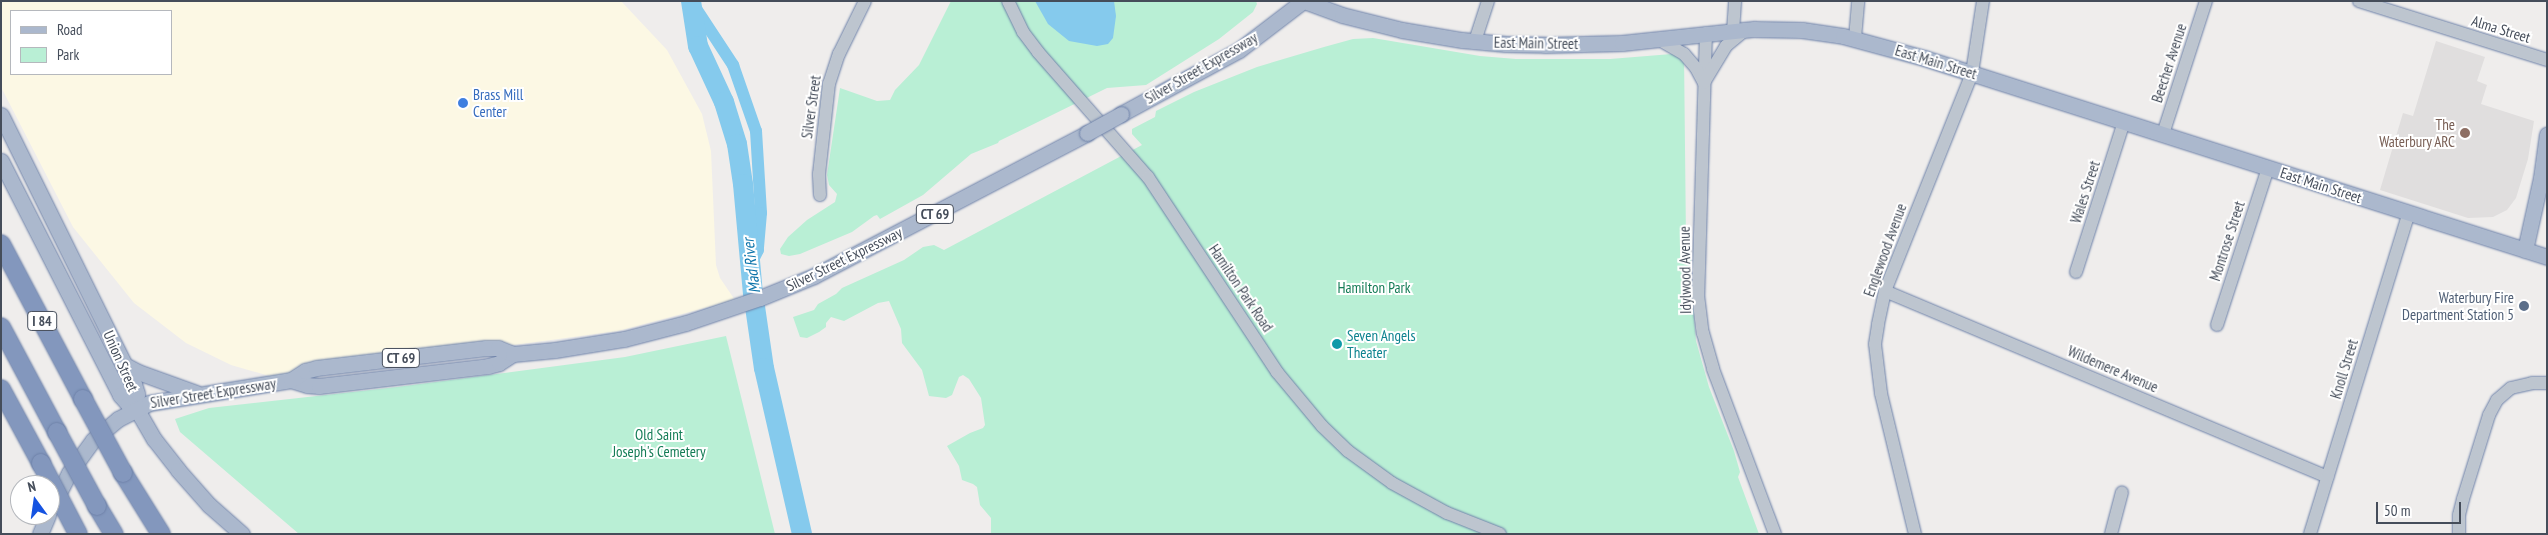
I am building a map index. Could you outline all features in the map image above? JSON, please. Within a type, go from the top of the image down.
[{"type":"highway","name":"I 84","points":[[1,244],[123,472],[161,534]]},
{"type":"highway","name":"I 84","points":[[1,327],[97,506],[114,534]]},
{"type":"highway","points":[[1,389],[78,534]]},
{"type":"main road","name":"East Main Street","points":[[1304,1],[1342,15],[1402,30],[1476,41],[1545,46],[1658,39],[1740,30],[1802,30],[1854,38],[1972,73],[2547,257]]},
{"type":"main road","name":"Silver Street Expressway","points":[[60,488],[86,449],[109,425],[136,408],[163,399],[291,380],[313,386],[494,365],[513,354],[583,346],[645,334],[739,306],[781,290],[872,247],[1239,50],[1304,1]]},
{"type":"main road","name":"Union Street","points":[[1,116],[124,363],[136,389],[136,408],[125,402],[120,394],[1,162]]},
{"type":"main road","points":[[2525,250],[2541,178],[2547,134]]},
{"type":"main road","points":[[124,363],[138,372],[198,394]]},
{"type":"main road","points":[[136,408],[154,439],[182,475],[209,505],[242,534]]},
{"type":"street","name":"Silver Street","points":[[820,194],[819,174],[829,84],[839,54],[865,1]]},
{"type":"street","name":"Hamilton Park Road","points":[[1008,1],[1034,47],[1148,177],[1280,376],[1322,426],[1348,451],[1392,483],[1447,513],[1500,534]]},
{"type":"street","points":[[1476,41],[1488,1]]},
{"type":"street","points":[[1735,1],[1740,30]]},
{"type":"street","points":[[1854,38],[1858,1]]},
{"type":"street","name":"Englewood Avenue","points":[[1915,534],[1876,370],[1875,344],[1885,291],[1972,73],[1983,1]]},
{"type":"street","name":"Beecher Avenue","points":[[2163,134],[2206,1]]},
{"type":"street","name":"Alma Street","points":[[2359,1],[2547,60]]},
{"type":"street","name":"Idylwood Avenue","points":[[1704,83],[1726,46],[1740,30]]},
{"type":"street","name":"Idylwood Avenue","points":[[1706,33],[1698,295],[1703,333],[1713,369],[1775,534]]},
{"type":"street","points":[[1658,39],[1684,54],[1696,68],[1704,83]]},
{"type":"street","name":"Wales Street","points":[[2076,272],[2124,122]]},
{"type":"street","name":"Montrose Street","points":[[2217,325],[2268,168]]},
{"type":"street","name":"Knoll Street","points":[[2310,534],[2409,213]]},
{"type":"street","name":"Wildemere Avenue","points":[[1885,291],[2328,477]]},
{"type":"street","points":[[2459,534],[2459,515],[2462,499],[2489,415],[2497,400],[2511,388],[2532,383],[2547,383]]},
{"type":"street","points":[[2111,534],[2122,492]]},
{"type":"shaded area","name":"Brass Mill Center","points":[[1,1],[621,1],[667,50],[702,114],[711,151],[716,265],[720,278],[735,300],[618,331],[273,377],[231,365],[186,343],[134,303],[73,227],[1,87]]},
{"type":"shaded area","name":"The Waterbury ARC","points":[[2436,41],[2485,57],[2477,81],[2487,85],[2481,104],[2534,121],[2528,159],[2516,198],[2507,210],[2493,217],[2468,218],[2380,190],[2403,113],[2413,116]]},
{"type":"green space","points":[[951,1],[1256,1],[1257,4],[1253,12],[1219,39],[1146,85],[1107,88],[998,143],[971,154],[923,195],[880,219],[877,215],[874,216],[852,232],[800,254],[789,256],[781,254],[780,249],[788,237],[807,220],[835,202],[837,194],[829,185],[827,175],[840,88],[877,101],[890,100],[895,90],[919,65]]},
{"type":"green space","name":"Hamilton Park","points":[[1373,38],[1480,56],[1516,59],[1610,59],[1684,53],[1686,241],[1691,255],[1691,281],[1696,341],[1709,387],[1734,451],[1740,472],[1738,477],[1759,534],[991,534],[991,518],[980,505],[977,487],[962,480],[959,466],[947,446],[983,428],[985,425],[981,398],[969,379],[963,375],[959,377],[952,395],[946,398],[929,396],[922,370],[902,343],[901,329],[889,301],[878,303],[844,321],[831,317],[826,323],[826,327],[819,332],[807,338],[800,337],[793,317],[814,310],[818,304],[836,294],[842,288],[904,260],[923,247],[934,245],[944,250],[1142,145],[1132,134],[1132,129],[1155,117],[1156,111],[1194,92],[1257,67],[1353,39]]},
{"type":"green space","name":"Old Saint Joseph's Cemetery","points":[[726,336],[775,534],[299,534],[180,432],[175,419],[209,408],[397,387],[625,357]]},
{"type":"water","points":[[1035,1],[1114,1],[1116,16],[1113,38],[1108,44],[1097,46],[1069,41],[1048,24]]},
{"type":"waterway","points":[[691,1],[733,65],[756,131],[761,213],[758,250],[750,266]]},
{"type":"waterway","name":"Mad River","points":[[691,1],[698,46],[724,102],[737,144],[743,184],[753,293],[764,368],[802,534]]},
{"type":"place","name":"Brass Mill Center","points":[[463,103]]},
{"type":"place","name":"The Waterbury ARC","points":[[2465,133]]},
{"type":"place","name":"Waterbury Fire Department Station 5","points":[[2524,306]]},
{"type":"place","name":"Seven Angels Theater","points":[[1337,344]]}]
